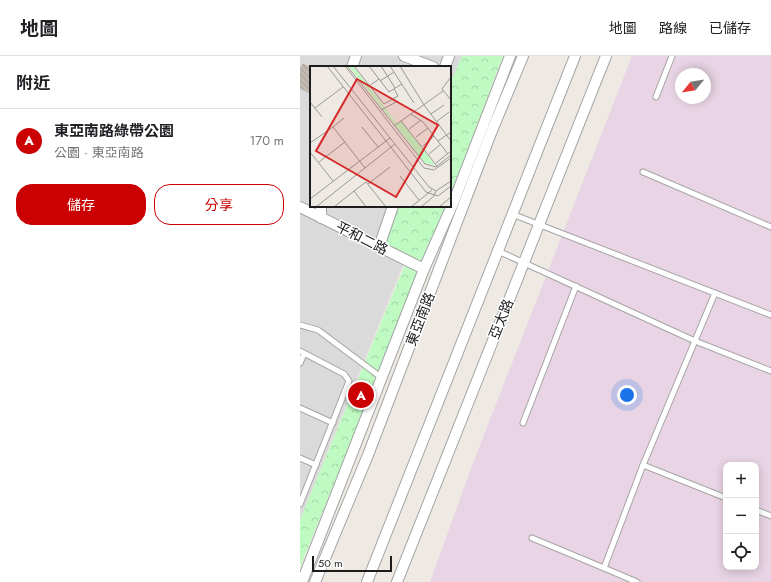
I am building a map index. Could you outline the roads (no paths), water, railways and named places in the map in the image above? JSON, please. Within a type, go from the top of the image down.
[{"type":"street","points":[[352,66],[356,56]]},
{"type":"street","points":[[404,56],[430,66]]},
{"type":"street","points":[[445,66],[449,56]]},
{"type":"street","name":"東亞南路","points":[[302,582],[424,269],[454,201],[510,56]]},
{"type":"street","name":"東亞南路","points":[[315,582],[371,447],[523,56]]},
{"type":"street","name":"亞太路","points":[[367,582],[575,56]]},
{"type":"street","name":"亞太路","points":[[397,582],[606,56]]},
{"type":"street","name":"平和二路","points":[[300,207],[424,269]]},
{"type":"street","points":[[321,207],[321,218]]},
{"type":"street","points":[[379,247],[393,207]]},
{"type":"lane","points":[[656,97],[672,56]]},
{"type":"lane","points":[[643,172],[771,228]]},
{"type":"lane","points":[[512,214],[771,315]]},
{"type":"lane","points":[[498,251],[695,341],[771,371]]},
{"type":"lane","points":[[523,423],[576,286]]},
{"type":"lane","points":[[604,568],[643,465],[715,293]]},
{"type":"lane","points":[[300,325],[318,330],[382,378]]},
{"type":"lane","points":[[300,363],[302,352],[348,377],[348,386],[300,504]]},
{"type":"lane","points":[[300,408],[333,423]]},
{"type":"lane","points":[[300,458],[316,465]]},
{"type":"lane","points":[[643,465],[723,497]]},
{"type":"lane","points":[[759,511],[771,516]]},
{"type":"lane","points":[[532,538],[636,582]]},
{"type":"place","name":"東亞南路綠帶公園","points":[[361,395]]}]
